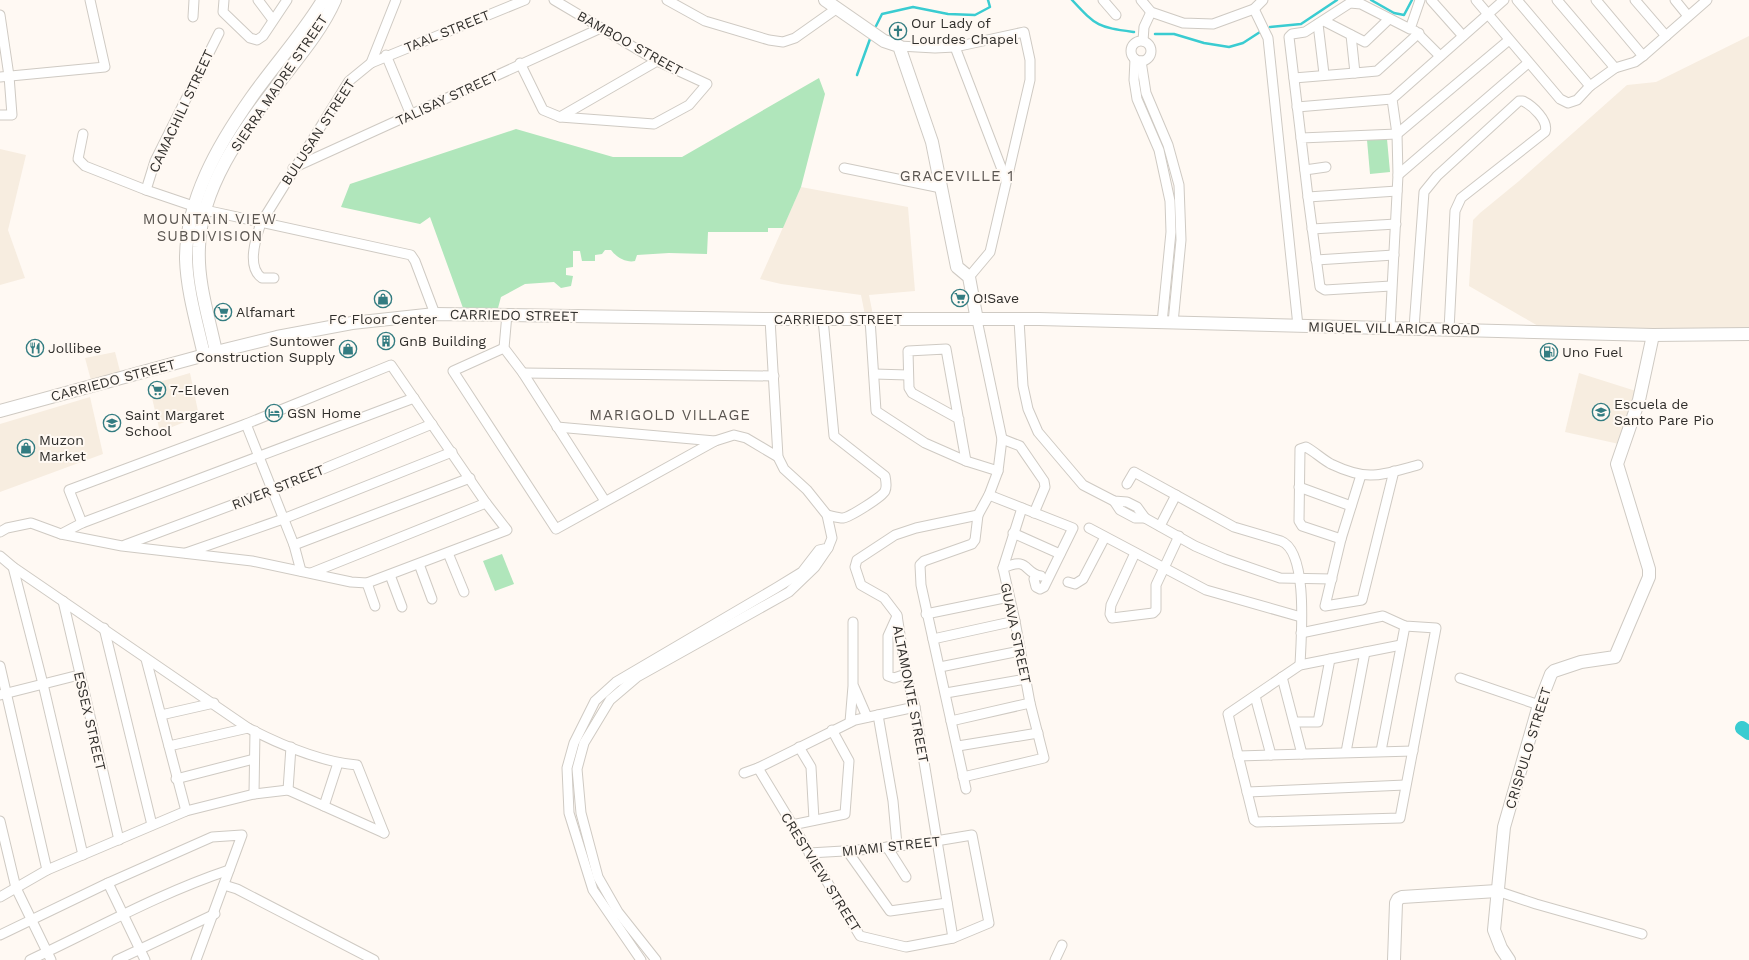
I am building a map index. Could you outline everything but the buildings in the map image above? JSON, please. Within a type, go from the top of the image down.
[{"type":"main road","name":"SIERRA MADRE STREET","points":[[204,355],[186,261],[188,234],[193,207],[213,160],[251,98],[314,16],[323,0]]},
{"type":"main road","name":"SIERRA MADRE STREET","points":[[216,352],[199,261],[200,229],[205,210],[213,187],[236,145],[262,105],[323,22],[335,0]]},
{"type":"main road","points":[[825,0],[884,41],[899,46],[932,142],[957,267],[969,277],[977,320]]},
{"type":"main road","points":[[278,62],[288,70]]},
{"type":"main road","name":"CARRIEDO STREET","points":[[0,411],[216,352],[337,325],[388,318],[435,314],[507,314],[770,319],[1039,319]]},
{"type":"main road","name":"MIGUEL VILLARICA ROAD","points":[[1039,319],[1653,335],[1749,334]]},
{"type":"main road","name":"CRISPULO STREET","points":[[1509,960],[1500,948],[1494,930],[1504,827],[1539,705],[1551,674],[1554,671],[1581,662],[1615,657],[1649,578],[1649,569],[1617,464],[1639,400],[1653,335]]},
{"type":"main road","points":[[1394,960],[1396,903],[1398,899],[1402,897],[1497,891]]},
{"type":"street","points":[[5,76],[105,67],[90,0]]},
{"type":"street","points":[[193,17],[194,0]]},
{"type":"street","points":[[224,0],[223,12],[250,38],[257,40],[263,36],[286,0]]},
{"type":"street","points":[[258,0],[273,20]]},
{"type":"street","name":"BULUSAN STREET","points":[[274,278],[262,278],[256,270],[254,245],[261,223],[293,168],[349,81],[371,63],[396,0]]},
{"type":"street","name":"TAAL STREET","points":[[371,63],[386,55],[525,0]]},
{"type":"street","name":"BAMBOO STREET","points":[[554,0],[657,61],[707,84],[689,105],[654,124],[560,116]]},
{"type":"street","points":[[667,0],[704,21],[768,40],[783,42],[795,38],[836,9]]},
{"type":"street","points":[[1103,0],[1116,16]]},
{"type":"street","points":[[1141,0],[1150,12],[1184,22],[1213,24],[1254,9],[1263,0]]},
{"type":"street","points":[[1410,29],[1420,0]]},
{"type":"street","points":[[1431,0],[1464,36]]},
{"type":"street","points":[[1476,0],[1528,63],[1564,102],[1573,103],[1590,86],[1615,68],[1635,62],[1643,56],[1707,0]]},
{"type":"street","points":[[1297,107],[1392,99],[1504,0]]},
{"type":"street","points":[[1517,0],[1590,86]]},
{"type":"street","points":[[1557,0],[1615,68]]},
{"type":"street","points":[[1596,0],[1643,56]]},
{"type":"street","points":[[1635,0],[1666,36]]},
{"type":"street","points":[[1674,0],[1688,16]]},
{"type":"street","points":[[1391,286],[1324,290],[1318,284],[1289,37],[1292,34],[1305,32],[1350,3],[1361,4],[1419,34],[1440,56]]},
{"type":"street","points":[[1254,9],[1268,38],[1298,326]]},
{"type":"street","points":[[1143,41],[1144,27],[1150,12]]},
{"type":"street","points":[[0,16],[5,76],[12,115],[0,115]]},
{"type":"street","points":[[1321,22],[1351,34],[1365,42],[1389,19]]},
{"type":"street","points":[[1321,22],[1324,74]]},
{"type":"street","name":"TALISAY STREET","points":[[293,168],[411,115],[520,63],[601,28]]},
{"type":"street","points":[[899,46],[936,48],[955,47],[1024,32],[1030,60],[1030,80],[990,252],[969,277]]},
{"type":"street","name":"CAMACHILI STREET","points":[[219,33],[155,161],[146,190],[205,210],[411,255],[415,261],[435,314]]},
{"type":"street","points":[[1351,34],[1355,73]]},
{"type":"street","points":[[1294,78],[1324,74],[1377,71],[1419,34]]},
{"type":"street","points":[[1301,138],[1397,134],[1509,40]]},
{"type":"street","points":[[1138,60],[1131,54],[1132,45],[1143,41]]},
{"type":"street","points":[[1138,60],[1147,58],[1150,53],[1150,47],[1143,41]]},
{"type":"street","points":[[955,47],[1007,180]]},
{"type":"street","points":[[386,55],[411,115]]},
{"type":"street","points":[[1138,60],[1134,80],[1137,99],[1159,150],[1170,201],[1171,232],[1168,323]]},
{"type":"street","points":[[520,63],[543,110],[560,116],[657,61]]},
{"type":"street","points":[[1398,175],[1528,63]]},
{"type":"street","points":[[1390,328],[1398,175],[1397,134],[1392,99]]},
{"type":"street","points":[[1414,328],[1424,192],[1437,176],[1519,101],[1523,101],[1535,111],[1546,124],[1545,132],[1461,198],[1457,204],[1455,211],[1449,330]]},
{"type":"street","points":[[83,134],[78,159],[85,166],[146,190]]},
{"type":"street","points":[[1305,170],[1326,167]]},
{"type":"street","points":[[844,168],[941,188]]},
{"type":"street","points":[[1308,197],[1397,191]]},
{"type":"street","points":[[1312,229],[1396,224]]},
{"type":"street","points":[[1316,260],[1394,255]]},
{"type":"street","points":[[507,314],[504,348],[523,373],[605,501]]},
{"type":"street","points":[[647,959],[593,890],[569,813],[567,768],[574,742],[595,701],[616,682],[802,572],[824,549],[832,538],[827,515],[807,490],[784,469],[778,457],[770,319]]},
{"type":"street","points":[[824,319],[834,436],[885,476],[886,483],[886,490],[882,496],[849,515],[843,518],[827,515]]},
{"type":"street","points":[[870,319],[876,411],[925,443],[966,461],[998,471]]},
{"type":"street","points":[[966,789],[958,746],[926,614],[921,585],[922,562],[972,544],[975,540],[978,515],[989,495],[998,471],[1002,439],[977,320]]},
{"type":"street","points":[[1019,320],[1023,386],[1031,420],[1052,450],[1083,485],[1114,501],[1127,502],[1137,507],[1145,518],[1195,546],[1260,572],[1280,578],[1332,579]]},
{"type":"street","points":[[504,348],[453,371],[556,529],[715,441],[734,436],[746,438],[778,457]]},
{"type":"street","points":[[959,419],[912,393],[909,388],[908,350],[946,349],[959,419],[966,461]]},
{"type":"street","points":[[0,532],[8,528],[31,523],[61,534],[122,546],[252,561],[311,574],[367,583],[507,530],[486,503],[391,365],[246,424],[69,490],[82,523]]},
{"type":"street","points":[[523,373],[774,376]]},
{"type":"street","points":[[874,374],[908,375]]},
{"type":"street","points":[[61,534],[82,523],[258,455],[414,398]]},
{"type":"street","points":[[246,424],[294,545],[301,571]]},
{"type":"street","name":"RIVER STREET","points":[[122,546],[272,490],[432,424]]},
{"type":"street","points":[[557,427],[715,441]]},
{"type":"street","points":[[1002,439],[1020,446],[1044,482],[1046,487],[1034,513]]},
{"type":"street","points":[[1341,539],[1302,526],[1299,521],[1300,449],[1306,447],[1331,464],[1361,475],[1384,475],[1418,465]]},
{"type":"street","points":[[183,554],[283,518],[452,452]]},
{"type":"street","points":[[1361,475],[1341,539],[1325,606],[1362,600],[1394,471]]},
{"type":"street","points":[[1127,484],[1134,472],[1234,528],[1286,543],[1294,555],[1300,578],[1300,665]]},
{"type":"street","points":[[294,545],[470,478]]},
{"type":"street","points":[[1299,487],[1351,506]]},
{"type":"street","points":[[989,495],[1073,528],[1044,587],[1040,589],[1036,587],[1034,579],[1036,575]]},
{"type":"street","points":[[1160,526],[1176,495]]},
{"type":"street","points":[[311,574],[486,503]]},
{"type":"street","name":"GUAVA STREET","points":[[963,777],[1044,758],[1030,703],[1015,621],[1003,568],[1022,508]]},
{"type":"street","name":"ALTAMONTE STREET","points":[[953,938],[915,707],[906,674],[897,615],[884,598],[861,585],[855,567],[858,560],[895,535],[916,528],[978,515]]},
{"type":"street","points":[[1089,528],[1206,590],[1301,617]]},
{"type":"street","points":[[1013,533],[1060,554]]},
{"type":"street","points":[[1135,553],[1111,605],[1111,617],[1154,613],[1156,610],[1156,585],[1179,536]]},
{"type":"street","points":[[1068,582],[1075,584],[1083,579],[1106,537]]},
{"type":"street","points":[[647,959],[598,877],[580,813],[577,769],[584,743],[610,700],[637,677],[789,592],[815,567],[824,549]]},
{"type":"street","points":[[448,553],[464,592]]},
{"type":"street","points":[[0,556],[13,567],[252,730],[291,747],[338,763],[357,765],[384,833],[288,790],[254,794],[186,811],[47,870],[0,897]]},
{"type":"street","points":[[1003,568],[1014,563],[1020,564],[1027,566],[1036,575],[1048,577]]},
{"type":"street","points":[[419,564],[432,599]]},
{"type":"street","points":[[13,567],[43,684],[83,854]]},
{"type":"street","points":[[390,575],[402,607]]},
{"type":"street","points":[[367,583],[375,606]]},
{"type":"street","points":[[926,614],[1009,597]]},
{"type":"street","name":"ESSEX STREET","points":[[63,601],[79,675],[119,840]]},
{"type":"street","points":[[897,615],[888,636],[888,676],[894,678],[906,674]]},
{"type":"street","points":[[1301,633],[1383,616],[1405,626],[1434,627],[1436,630],[1400,818],[1257,822],[1254,820],[1228,714],[1300,665],[1401,645]]},
{"type":"street","points":[[933,639],[1015,621]]},
{"type":"street","points":[[850,722],[854,686],[853,622]]},
{"type":"street","points":[[1381,751],[1405,626]]},
{"type":"street","points":[[104,628],[152,825]]},
{"type":"street","points":[[940,668],[1020,652]]},
{"type":"street","points":[[1346,752],[1365,652]]},
{"type":"street","points":[[146,658],[176,779],[186,811]]},
{"type":"street","points":[[1294,722],[1318,722],[1330,659]]},
{"type":"street","points":[[0,666],[3,695],[47,870]]},
{"type":"street","points":[[3,695],[79,675]]},
{"type":"street","points":[[1282,677],[1302,754]]},
{"type":"street","points":[[1460,678],[1539,705]]},
{"type":"street","points":[[946,693],[1026,679]]},
{"type":"street","points":[[854,686],[866,717]]},
{"type":"street","points":[[1255,696],[1271,755]]},
{"type":"street","points":[[951,721],[1030,703]]},
{"type":"street","points":[[161,716],[214,704]]},
{"type":"street","points":[[744,773],[758,768],[850,722],[878,714],[915,707]]},
{"type":"street","points":[[878,714],[893,801],[897,845]]},
{"type":"street","points":[[169,746],[252,730]]},
{"type":"street","points":[[252,730],[254,794]]},
{"type":"street","points":[[792,824],[846,814],[849,761],[832,730]]},
{"type":"street","points":[[958,746],[1038,733]]},
{"type":"street","points":[[288,790],[291,747]]},
{"type":"street","points":[[799,747],[811,767],[814,820]]},
{"type":"street","points":[[1238,756],[1413,751]]},
{"type":"street","points":[[176,779],[254,759]]},
{"type":"street","points":[[324,806],[338,763]]},
{"type":"street","points":[[567,768],[577,769]]},
{"type":"street","name":"CRESTVIEW STREET","points":[[758,768],[860,936],[906,947],[953,938],[989,923],[972,834]]},
{"type":"street","points":[[1247,792],[1405,786]]},
{"type":"street","points":[[0,821],[16,888],[30,920],[49,956]]},
{"type":"street","name":"MIAMI STREET","points":[[809,853],[848,852],[887,846],[938,841],[972,834]]},
{"type":"street","points":[[0,935],[108,883],[212,837],[242,835],[215,914],[196,960]]},
{"type":"street","points":[[887,846],[906,877]]},
{"type":"street","points":[[848,852],[890,911],[947,903]]},
{"type":"street","points":[[30,960],[49,956],[123,914],[229,870]]},
{"type":"street","points":[[108,883],[146,960]]},
{"type":"street","points":[[224,885],[237,889],[374,960]]},
{"type":"street","points":[[1497,891],[1536,904],[1642,934]]},
{"type":"street","points":[[117,960],[215,914]]},
{"type":"street","points":[[1055,960],[1062,945]]},
{"type":"shaded area","points":[[1749,36],[1749,328],[1545,330],[1469,286],[1473,220],[1480,213],[1519,181],[1627,85],[1656,82]]},
{"type":"shaded area","points":[[0,149],[26,155],[8,230],[25,278],[0,285]]},
{"type":"shaded area","points":[[801,187],[908,207],[915,291],[869,295],[873,315],[865,315],[861,295],[781,284],[760,279]]},
{"type":"shaded area","points":[[115,352],[121,375],[92,384],[85,358]]},
{"type":"shaded area","points":[[190,373],[199,416],[160,432],[149,385]]},
{"type":"shaded area","name":"Escuela de Santo Pare Pio","points":[[1579,373],[1639,392],[1619,444],[1565,432]]},
{"type":"shaded area","points":[[90,397],[103,454],[0,492],[0,424]]},
{"type":"green space","points":[[819,78],[825,94],[801,187],[783,228],[768,228],[768,232],[708,232],[707,254],[669,253],[637,255],[635,261],[628,261],[622,259],[611,250],[605,250],[602,254],[595,255],[595,261],[582,261],[580,251],[573,251],[573,267],[566,268],[566,275],[573,276],[571,286],[561,288],[554,282],[525,284],[501,297],[498,308],[463,308],[430,217],[420,224],[341,207],[350,184],[516,129],[613,157],[682,157]]},
{"type":"green space","points":[[1387,139],[1390,172],[1370,174],[1367,140]]},
{"type":"green space","points":[[502,554],[514,584],[495,591],[483,561]]},
{"type":"waterway","points":[[876,26],[882,14],[913,7],[948,14],[975,15],[990,7],[988,0]]},
{"type":"waterway","points":[[1072,0],[1093,21],[1105,27],[1134,32]]},
{"type":"waterway","points":[[1270,27],[1301,24],[1337,0]]},
{"type":"waterway","points":[[1371,0],[1394,13],[1404,15],[1412,0]]},
{"type":"waterway","points":[[1155,34],[1174,34],[1204,43],[1229,47],[1243,43],[1260,32]]},
{"type":"waterway","points":[[857,75],[870,39]]},
{"type":"waterway","points":[[1742,728],[1749,733]]},
{"type":"place","name":"Our Lady of Lourdes Chapel","points":[[898,31]]},
{"type":"place","name":"O!Save","points":[[960,298]]},
{"type":"place","name":"FC Floor Center","points":[[383,299]]},
{"type":"place","name":"Alfamart","points":[[223,312]]},
{"type":"place","name":"GnB Building","points":[[386,341]]},
{"type":"place","name":"Jollibee","points":[[35,348]]},
{"type":"place","name":"Suntower Construction Supply","points":[[348,349]]},
{"type":"place","name":"Uno Fuel","points":[[1549,352]]},
{"type":"place","name":"7-Eleven","points":[[157,390]]},
{"type":"place","name":"Escuela de Santo Pare Pio","points":[[1601,412]]},
{"type":"place","name":"GSN Home","points":[[274,413]]},
{"type":"place","name":"Saint Margaret School","points":[[112,423]]},
{"type":"place","name":"Muzon Market","points":[[26,448]]},
{"type":"district","name":"GRACEVILLE 1","points":[[957,176]]},
{"type":"district","name":"MOUNTAIN VIEW SUBDIVISION","points":[[210,228]]},
{"type":"district","name":"MARIGOLD VILLAGE","points":[[670,415]]}]
